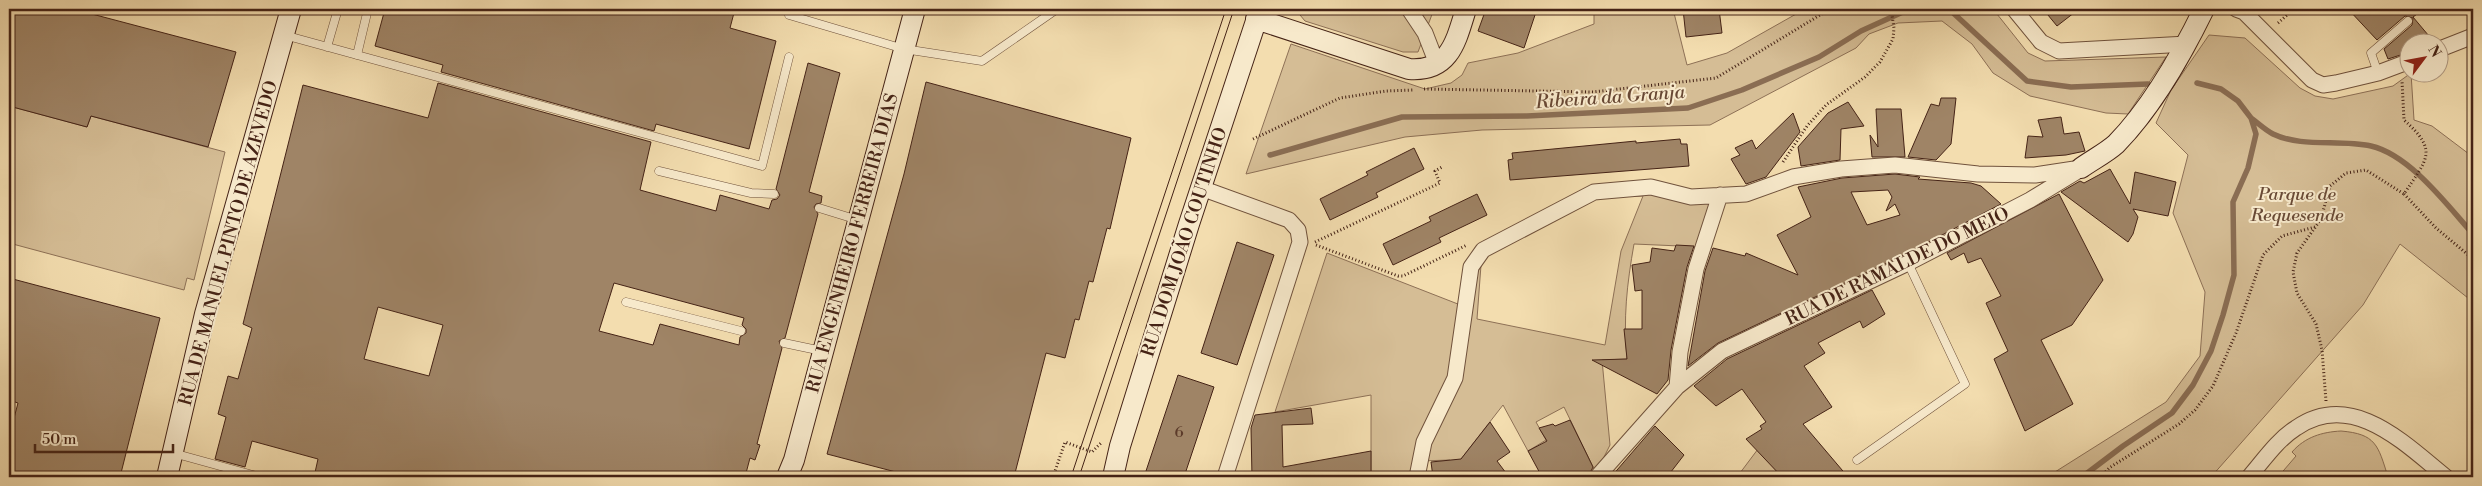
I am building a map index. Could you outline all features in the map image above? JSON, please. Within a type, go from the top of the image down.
[{"type":"main road","name":"RUA DE MANUEL PINTO DE AZEVEDO","points":[[167,477],[205,314],[291,9]]},
{"type":"main road","name":"RUA ENGENHEIRO FERREIRA DIAS","points":[[787,477],[794,460],[915,9]]},
{"type":"main road","points":[[1258,14],[1409,70],[1424,70],[1437,64],[1450,53],[1466,9]]},
{"type":"main road","name":"RUA DE RAMALDE DO MEIO","points":[[2081,168],[2115,145],[2140,116],[2187,44],[2204,9]]},
{"type":"main road","name":"RUA DOM JOÃO COUTINHO","points":[[1113,477],[1120,446],[1258,14]]},
{"type":"street","points":[[1409,9],[1425,33],[1437,64]]},
{"type":"street","points":[[2014,9],[2042,42],[2059,51],[2187,44]]},
{"type":"street","points":[[2236,9],[2244,12],[2312,80],[2323,85],[2378,73],[2400,65]]},
{"type":"street","points":[[2450,45],[2473,36]]},
{"type":"street","points":[[1417,477],[1424,442],[1455,378],[1471,267],[1484,250],[1594,192],[1651,187],[1691,197],[1746,194],[1793,177],[1841,169],[1895,165],[1978,174],[2016,175],[2035,175],[2081,168]]},
{"type":"street","name":"RUA DE RAMALDE DO MEIO","points":[[1597,477],[1676,387],[1722,351],[1908,263],[2030,200],[2081,168]]},
{"type":"street","points":[[1201,188],[1289,220],[1307,243],[1225,477]]},
{"type":"street","points":[[1676,387],[1680,352],[1696,269],[1720,195]]},
{"type":"street","points":[[2249,477],[2282,439],[2297,427],[2327,416],[2352,416],[2375,423],[2446,477]]},
{"type":"lane","points":[[327,47],[338,9]]},
{"type":"lane","points":[[357,55],[368,9]]},
{"type":"lane","points":[[791,9],[789,15],[904,49],[982,61],[1058,9]]},
{"type":"lane","points":[[2378,73],[2371,54],[2408,21]]},
{"type":"lane","points":[[284,35],[762,166],[789,57]]},
{"type":"lane","points":[[659,171],[751,193],[774,194]]},
{"type":"lane","points":[[819,208],[858,220]]},
{"type":"lane","points":[[1857,460],[1965,384],[1908,263]]},
{"type":"lane","points":[[626,302],[741,331]]},
{"type":"lane","points":[[784,343],[822,352]]},
{"type":"lane","points":[[173,453],[260,477]]},
{"type":"path","points":[[1253,139],[1340,98],[1386,91],[1426,89],[1593,92],[1716,78],[1830,9]]},
{"type":"path","points":[[1774,184],[1781,166],[1807,126],[1826,105],[1864,77],[1880,62],[1893,39],[1894,28],[1891,9]]},
{"type":"path","points":[[2266,34],[2294,9]]},
{"type":"path","points":[[2404,194],[2427,155],[2427,145],[2420,134],[2404,120],[2405,82]]},
{"type":"path","points":[[1307,243],[1440,183],[1435,171],[1442,167]]},
{"type":"path","points":[[2327,416],[2322,350],[2316,324],[2297,293],[2293,272],[2297,253],[2316,227],[2330,186],[2346,173],[2366,170],[2404,194],[2436,228],[2473,259]]},
{"type":"path","points":[[2101,477],[2109,468],[2179,424],[2195,410],[2213,386],[2236,333],[2263,255],[2282,236],[2316,227]]},
{"type":"path","points":[[1307,243],[1398,276],[1403,276],[1468,244]]},
{"type":"path","points":[[1053,477],[1065,442],[1092,452]]},
{"type":"green space","points":[[1295,9],[1434,9],[1418,52],[1403,52],[1305,21]]},
{"type":"green space","points":[[1594,9],[1673,9],[1687,65],[1727,53],[1805,9],[1993,9],[2028,53],[2045,61],[2166,57],[2128,114],[2106,113],[2030,96],[1993,73],[1972,44],[1942,21],[1898,23],[1869,34],[1856,48],[1710,125],[1482,130],[1405,137],[1246,174],[1291,44],[1425,89],[1451,83],[1462,75],[1468,63],[1518,53],[1594,24]]},
{"type":"green space","name":"Parque de Requesende","points":[[2209,35],[2245,38],[2300,88],[2315,96],[2333,99],[2393,86],[2400,81],[2412,82],[2414,120],[2432,126],[2473,157],[2473,302],[2400,244],[2363,305],[2211,477],[2047,477],[2166,402],[2200,356],[2205,292],[2173,213],[2188,155],[2156,123],[2171,90]]},
{"type":"green space","points":[[9,106],[87,127],[91,116],[225,152],[194,280],[187,278],[184,290],[9,243]]},
{"type":"green space","points":[[1594,192],[1720,195],[1703,247],[1634,244],[1626,301],[1627,359],[1602,360],[1610,445],[1596,473],[1564,407],[1536,422],[1546,440],[1528,451],[1503,405],[1454,468],[1463,477],[1445,477],[1452,475],[1450,460],[1420,461],[1417,477],[1371,477],[1371,395],[1275,412],[1327,253],[1463,306],[1455,377],[1466,307],[1483,250]],"holes":[[[1643,196],[1621,251],[1605,345],[1477,319],[1481,265],[1490,252],[1598,197]]]},
{"type":"green space","points":[[2341,431],[2369,438],[2378,449],[2388,477],[2278,477],[2296,456],[2292,452],[2302,443],[2321,434]]},
{"type":"green space","points":[[1758,449],[1782,477],[1737,477]]},
{"type":"building","points":[[9,9],[73,9],[236,52],[208,147],[91,116],[87,127],[9,106]]},
{"type":"building","points":[[385,9],[735,9],[730,28],[776,41],[749,149],[656,124],[654,131],[441,72],[443,65],[375,46]]},
{"type":"building","points":[[1486,9],[1537,9],[1524,48],[1478,31]]},
{"type":"building","points":[[1683,9],[1719,9],[1722,33],[1686,37]]},
{"type":"building","points":[[2043,9],[2079,9],[2057,26]]},
{"type":"building","points":[[2348,9],[2424,9],[2413,17],[2426,32],[2404,32],[2412,25],[2413,18],[2405,16],[2377,40]]},
{"type":"building","points":[[2400,35],[2400,55],[2388,59],[2384,49]]},
{"type":"building","points":[[808,63],[840,73],[809,192],[822,196],[821,203],[816,204],[814,207],[818,214],[785,338],[779,341],[782,348],[757,444],[760,445],[755,460],[750,458],[745,477],[314,477],[318,459],[252,441],[245,467],[215,459],[226,417],[218,414],[228,376],[238,379],[252,328],[243,324],[303,85],[428,118],[438,83],[651,142],[640,190],[716,211],[720,195],[769,209],[772,200],[777,199],[780,195],[776,189]],"holes":[[[614,283],[744,318],[742,325],[746,329],[746,333],[740,337],[739,345],[660,324],[653,345],[599,331]],[[378,307],[443,325],[429,376],[364,359]]]},
{"type":"building","points":[[926,82],[1131,138],[1110,229],[1107,228],[1093,282],[1089,281],[1079,320],[1075,319],[1065,358],[1046,353],[1014,477],[915,477],[827,454],[904,174]]},
{"type":"building","points":[[1941,98],[1956,98],[1951,144],[1936,160],[1908,157],[1931,104],[1939,106]]},
{"type":"building","points":[[1848,102],[1864,126],[1841,129],[1840,160],[1801,166],[1798,147],[1828,113]]},
{"type":"building","points":[[1876,109],[1901,109],[1905,157],[1872,157],[1870,135],[1878,147]]},
{"type":"building","points":[[1793,113],[1800,132],[1766,177],[1746,184],[1731,159],[1740,155],[1735,148],[1752,140],[1756,149]]},
{"type":"building","points":[[2061,117],[2064,134],[2079,132],[2085,151],[2066,155],[2025,158],[2028,136],[2043,137],[2038,120]]},
{"type":"building","points":[[1680,139],[1681,144],[1687,144],[1689,166],[1510,180],[1508,160],[1513,159],[1512,153],[1636,141],[1636,143]]},
{"type":"building","points":[[1414,148],[1424,169],[1376,193],[1378,197],[1330,220],[1320,199],[1368,175],[1366,172]]},
{"type":"building","points":[[2110,169],[2130,204],[2135,172],[2176,182],[2168,216],[2133,209],[2138,217],[2133,234],[2128,242],[2061,192],[2080,181],[2084,183]]},
{"type":"building","points":[[1895,174],[1920,177],[1918,179],[1971,183],[1981,186],[2001,204],[1904,255],[1718,343],[1688,366],[1705,271],[1713,248],[1745,256],[1746,253],[1798,275],[1777,235],[1811,217],[1798,187],[1842,178]],"holes":[[[1888,190],[1892,197],[1886,211],[1895,204],[1900,215],[1867,225],[1851,192]]]},
{"type":"building","points":[[1477,194],[1487,215],[1439,238],[1441,242],[1393,265],[1383,244],[1431,221],[1429,217]]},
{"type":"building","points":[[2059,194],[2103,280],[2072,325],[2041,340],[2073,404],[2025,431],[1994,359],[2008,351],[1986,303],[2001,296],[1981,258],[1968,263],[1964,253],[1951,260],[1947,253]]},
{"type":"building","points":[[1237,242],[1274,255],[1237,365],[1201,353]]},
{"type":"building","points":[[1676,245],[1694,246],[1687,267],[1671,350],[1668,380],[1657,394],[1592,360],[1627,359],[1624,329],[1642,329],[1642,290],[1635,291],[1632,265],[1650,262],[1652,248],[1674,251]]},
{"type":"building","points":[[9,278],[160,318],[120,477],[9,477],[9,437],[18,403],[9,400]]},
{"type":"building","points":[[1872,290],[1885,314],[1863,328],[1860,321],[1818,343],[1825,353],[1804,366],[1832,407],[1803,424],[1848,477],[1782,477],[1746,439],[1762,429],[1760,426],[1766,422],[1742,389],[1716,406],[1694,386],[1727,359]]},
{"type":"building","points":[[1178,375],[1214,387],[1184,477],[1144,477]]},
{"type":"building","points":[[1311,408],[1313,424],[1282,425],[1283,467],[1371,451],[1371,477],[1252,477],[1251,428],[1255,415]]},
{"type":"building","points":[[1570,420],[1593,467],[1588,477],[1542,477],[1528,451],[1547,441],[1539,428],[1553,424],[1555,426]]},
{"type":"building","points":[[1490,422],[1510,452],[1497,461],[1509,477],[1433,477],[1431,462],[1461,459]]},
{"type":"building","points":[[1655,426],[1684,455],[1667,477],[1611,477]]},
{"type":"waterway","name":"Ribeira da Granja","points":[[1270,155],[1402,117],[1527,116],[1688,108],[1742,90],[1819,57],[1861,31],[1905,11],[1950,10],[2027,81],[2071,87],[2148,84]]},
{"type":"waterway","name":"Ribeira da Granja","points":[[2082,477],[2123,446],[2172,413],[2193,385],[2211,351],[2223,315],[2234,275],[2233,202],[2248,168],[2256,134],[2251,118],[2238,101],[2221,89],[2197,83]]},
{"type":"waterway","name":"Ribeira da Granja","points":[[2251,118],[2270,132],[2296,141],[2359,144],[2386,151],[2400,159],[2427,182],[2473,234]]},
{"type":"tram line","points":[[1071,477],[1226,9]]},
{"type":"tram line","points":[[1079,477],[1234,9]]}]
